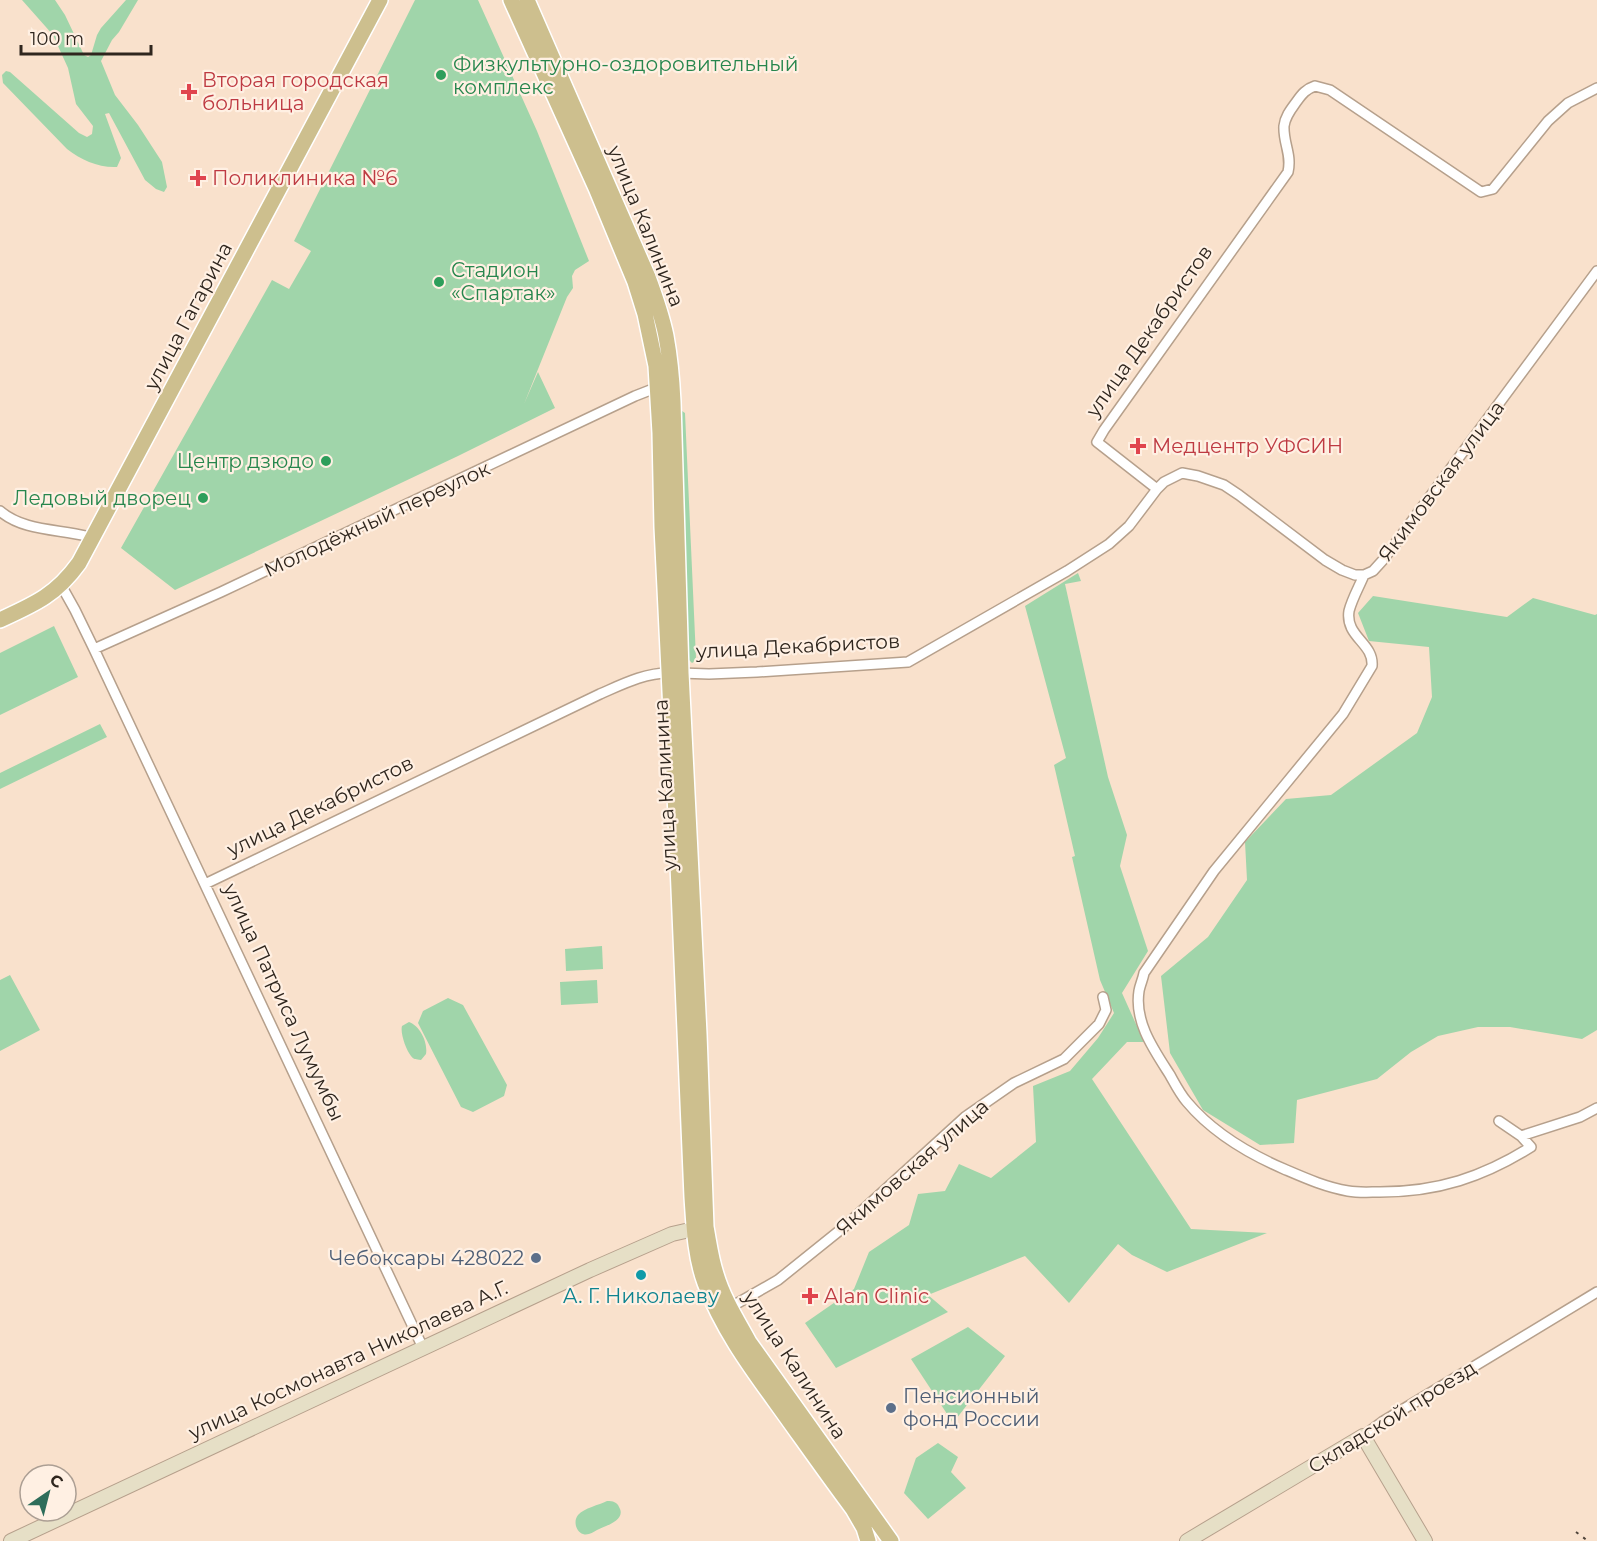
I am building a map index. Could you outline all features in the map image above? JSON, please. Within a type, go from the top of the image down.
[{"type":"main road","name":"улица Гагарина","points":[[266,206],[370,0]]},
{"type":"main road","name":"улица Гагарина","points":[[0,620],[37,603],[59,582],[380,0]]},
{"type":"main road","name":"улица Калинина","points":[[511,0],[596,188],[635,282],[651,339],[658,387],[662,527],[675,673]]},
{"type":"main road","name":"улица Калинина","points":[[527,0],[648,277],[666,335],[670,364],[673,402],[675,673],[700,1228],[699,1261],[717,1312],[744,1358],[853,1509],[864,1528],[868,1541]]},
{"type":"main road","name":"улица Гагарина","points":[[0,611],[59,582],[72,573],[88,548],[163,397]]},
{"type":"main road","name":"улица Калинина","points":[[700,1228],[729,1308],[755,1349],[891,1541]]},
{"type":"street","name":"улица Декабристов","points":[[205,884],[600,694],[645,675],[709,674],[908,662],[1021,598],[1118,537],[1157,489],[1097,442],[1288,172],[1290,163],[1284,125],[1292,108],[1303,93],[1315,86],[1341,96],[1481,192],[1493,189],[1548,121],[1568,103],[1597,88]]},
{"type":"street","name":"Якимовская улица","points":[[1521,1136],[1531,1147],[1505,1163],[1458,1182],[1429,1189],[1388,1192],[1350,1191],[1320,1184],[1257,1158],[1223,1136],[1202,1118],[1186,1100],[1145,1032],[1139,1011],[1139,992],[1144,973],[1214,871],[1343,714],[1372,666],[1373,658],[1370,651],[1356,636],[1350,625],[1349,613],[1364,576],[1373,571],[1383,560],[1597,271]]},
{"type":"street","name":"Молодёжный переулок","points":[[94,649],[221,592],[658,387]]},
{"type":"street","points":[[1157,489],[1182,473],[1213,480],[1239,495],[1325,560],[1342,570],[1364,576]]},
{"type":"street","points":[[0,511],[13,520],[36,527],[86,536]]},
{"type":"street","name":"улица Патриса Лумумбы","points":[[59,582],[94,649],[423,1348]]},
{"type":"street","name":"Якимовская улица","points":[[729,1308],[778,1280],[844,1227],[965,1117],[1014,1083],[1065,1059],[1099,1024],[1106,1010],[1103,997]]},
{"type":"street","points":[[1499,1121],[1521,1136],[1580,1117],[1597,1108]]},
{"type":"street","name":"улица Космонавта Николаева А.Г.","points":[[10,1541],[644,1245],[672,1234],[700,1228]]},
{"type":"street","name":"Складской проезд","points":[[1187,1541],[1364,1436],[1382,1422],[1597,1292]]},
{"type":"street","points":[[1364,1436],[1425,1541]]},
{"type":"green space","points":[[22,0],[55,0],[65,15],[84,55],[88,57],[91,55],[101,28],[126,0],[138,0],[101,61],[115,95],[162,162],[167,187],[164,192],[145,180],[109,113],[105,114],[121,158],[117,167],[90,162],[67,149],[3,83],[2,75],[6,71],[10,72],[79,133],[87,137],[92,134],[93,126],[76,104],[68,68],[53,35]]},
{"type":"green space","points":[[415,0],[478,0],[537,131],[589,261],[575,270],[572,276],[573,288],[567,297],[524,404],[538,372],[555,408],[175,590],[121,548],[272,280],[289,289],[311,251],[294,241]]},
{"type":"green space","points":[[680,412],[685,413],[696,658],[692,663],[688,659]]},
{"type":"green space","points":[[1078,573],[1081,581],[1065,584],[1108,777],[1127,835],[1120,866],[1148,951],[1122,993],[1144,1042],[1127,1042],[1092,1079],[1191,1229],[1267,1233],[1167,1272],[1132,1255],[1118,1244],[1069,1303],[1025,1256],[928,1295],[948,1312],[836,1368],[805,1323],[854,1289],[869,1252],[909,1225],[918,1194],[945,1191],[959,1164],[991,1178],[1036,1142],[1033,1086],[1070,1071],[1098,1038],[1114,1013],[1100,980],[1072,857],[1075,856],[1054,765],[1066,758],[1025,606]]},
{"type":"green space","points":[[1373,596],[1507,617],[1533,598],[1597,614],[1597,1030],[1582,1039],[1510,1027],[1478,1027],[1438,1036],[1411,1052],[1377,1079],[1297,1100],[1294,1143],[1260,1145],[1203,1110],[1170,1053],[1161,976],[1208,937],[1247,880],[1245,842],[1286,799],[1331,795],[1417,733],[1432,697],[1429,647],[1369,641],[1358,613]]},
{"type":"green space","points":[[54,626],[78,677],[0,715],[0,653]]},
{"type":"green space","points":[[100,724],[107,737],[0,789],[0,773]]},
{"type":"green space","points":[[602,946],[603,969],[566,971],[565,949]]},
{"type":"green space","points":[[10,975],[40,1030],[0,1051],[0,980]]},
{"type":"green space","points":[[597,980],[598,1003],[561,1005],[560,982]]},
{"type":"green space","points":[[448,998],[463,1005],[507,1085],[504,1096],[473,1112],[461,1107],[418,1023],[423,1011]]},
{"type":"green space","points":[[409,1022],[417,1027],[424,1040],[426,1054],[421,1060],[412,1057],[404,1041],[402,1026]]},
{"type":"green space","points":[[968,1327],[1005,1356],[953,1423],[911,1359]]},
{"type":"green space","points":[[938,1443],[958,1457],[951,1472],[966,1488],[928,1519],[904,1493],[916,1458]]},
{"type":"green space","points":[[607,1501],[618,1505],[621,1512],[618,1519],[590,1534],[581,1533],[577,1529],[576,1517]]},
{"type":"railway","points":[[1576,1532],[1588,1541]]},
{"type":"place","name":"Физкультурно-оздоровительный комплекс","points":[[441,75]]},
{"type":"place","name":"Вторая городская больница","points":[[189,92]]},
{"type":"place","name":"Поликлиника №6","points":[[198,178]]},
{"type":"place","name":"Стадион «Спартак»","points":[[439,282]]},
{"type":"place","name":"Медцентр УФСИН","points":[[1138,446]]},
{"type":"place","name":"Центр дзюдо","points":[[326,461]]},
{"type":"place","name":"Ледовый дворец","points":[[203,498]]},
{"type":"place","name":"Чебоксары 428022","points":[[536,1258]]},
{"type":"place","name":"А. Г. Николаеву","points":[[641,1275]]},
{"type":"place","name":"Alan Clinic","points":[[810,1296]]},
{"type":"place","name":"Пенсионный фонд России","points":[[891,1408]]}]
